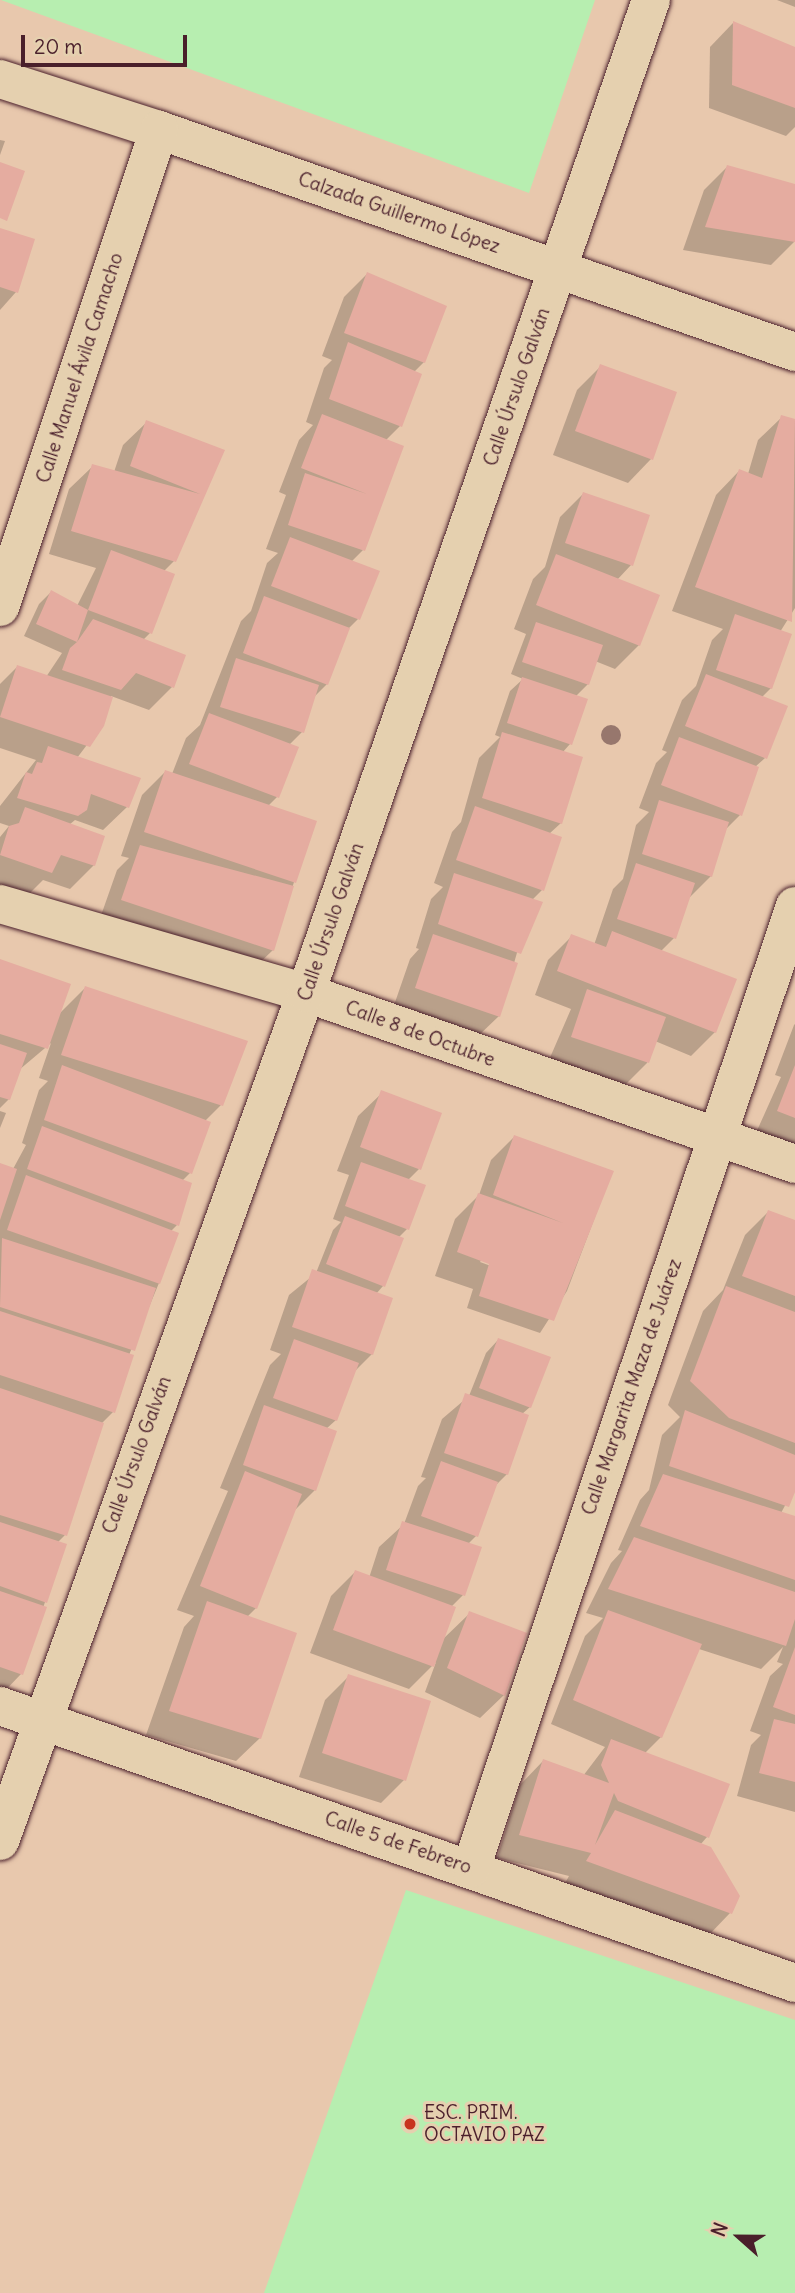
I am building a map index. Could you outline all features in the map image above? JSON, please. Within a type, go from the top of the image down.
[{"type":"street","name":"Calle Úrsulo Galván","points":[[0,1841],[40,1720],[306,993],[651,0]]},
{"type":"street","name":"Calzada Guillermo López","points":[[0,79],[159,130],[795,352]]},
{"type":"street","name":"Calle Manuel Ávila Camacho","points":[[0,607],[159,130]]},
{"type":"street","name":"Calle 8 de Octubre","points":[[0,904],[306,993],[715,1139],[795,1164]]},
{"type":"street","name":"Calle Margarita Maza de Juárez","points":[[471,1868],[795,906]]},
{"type":"street","name":"Calle 5 de Febrero","points":[[0,1706],[795,1983]]},
{"type":"green space","points":[[1,0],[595,0],[529,193]]},
{"type":"green space","points":[[406,1890],[795,2020],[795,2293],[264,2293]]},
{"type":"building","points":[[733,21],[795,47],[795,108],[732,85]]},
{"type":"building","points":[[0,162],[25,171],[7,221],[0,218]]},
{"type":"building","points":[[727,165],[795,184],[795,242],[705,227]]},
{"type":"building","points":[[0,228],[35,239],[18,293],[0,287]]},
{"type":"building","points":[[367,272],[447,306],[425,363],[344,333]]},
{"type":"building","points":[[348,342],[422,374],[402,427],[329,399]]},
{"type":"building","points":[[600,364],[677,392],[653,460],[575,431]]},
{"type":"building","points":[[322,414],[404,446],[365,551],[288,525],[305,473],[367,494],[301,468]]},
{"type":"building","points":[[781,415],[795,419],[792,622],[695,587],[739,469],[762,478]]},
{"type":"building","points":[[146,420],[225,450],[176,562],[71,531],[92,464],[200,494],[130,466]]},
{"type":"building","points":[[583,492],[650,515],[633,566],[565,543]]},
{"type":"building","points":[[290,537],[380,571],[360,620],[271,586]]},
{"type":"building","points":[[111,550],[175,574],[152,634],[88,610]]},
{"type":"building","points":[[556,554],[660,595],[640,646],[536,605]]},
{"type":"building","points":[[51,590],[88,610],[77,642],[36,624]]},
{"type":"building","points":[[264,596],[350,628],[328,685],[243,653]]},
{"type":"building","points":[[735,614],[792,634],[772,689],[716,670]]},
{"type":"building","points":[[93,619],[186,655],[174,688],[136,673],[121,690],[62,670],[70,648]]},
{"type":"building","points":[[536,622],[603,645],[589,685],[522,662]]},
{"type":"building","points":[[236,658],[319,685],[304,733],[220,707]]},
{"type":"building","points":[[17,665],[113,697],[104,726],[90,747],[0,717]]},
{"type":"building","points":[[706,674],[788,706],[767,759],[685,726]]},
{"type":"building","points":[[522,677],[588,699],[572,745],[507,723]]},
{"type":"building","points":[[209,713],[299,747],[279,798],[189,764]]},
{"type":"building","points":[[502,732],[583,757],[562,824],[482,798]]},
{"type":"building","points":[[679,737],[759,767],[742,816],[661,785]]},
{"type":"building","points":[[48,746],[141,778],[129,808],[91,794],[87,810],[78,816],[17,798],[26,772],[32,774],[37,762],[42,763]]},
{"type":"building","points":[[165,770],[317,821],[296,883],[144,832]]},
{"type":"building","points":[[659,800],[729,822],[712,877],[642,854]]},
{"type":"building","points":[[475,806],[562,837],[544,891],[456,860]]},
{"type":"building","points":[[25,807],[105,836],[95,866],[61,855],[52,873],[0,855],[9,826],[19,823]]},
{"type":"building","points":[[140,845],[294,886],[274,951],[121,900]]},
{"type":"building","points":[[636,863],[695,883],[676,939],[617,919]]},
{"type":"building","points":[[454,873],[543,902],[521,954],[438,924]]},
{"type":"building","points":[[612,931],[737,979],[716,1033],[557,971],[571,934],[606,947]]},
{"type":"building","points":[[433,934],[518,963],[500,1017],[415,988]]},
{"type":"building","points":[[0,959],[71,984],[48,1049],[0,1034]]},
{"type":"building","points":[[85,986],[248,1041],[223,1106],[61,1055]]},
{"type":"building","points":[[587,989],[666,1017],[649,1063],[571,1037]]},
{"type":"building","points":[[0,1044],[27,1053],[10,1100],[0,1097]]},
{"type":"building","points":[[62,1065],[211,1122],[192,1174],[44,1120]]},
{"type":"building","points":[[795,1065],[795,1118],[777,1111]]},
{"type":"building","points":[[381,1090],[442,1113],[421,1170],[360,1147]]},
{"type":"building","points":[[42,1126],[192,1183],[179,1226],[27,1169]]},
{"type":"building","points":[[514,1135],[614,1171],[554,1321],[479,1296],[489,1264],[457,1252],[478,1193],[563,1223],[493,1195]]},
{"type":"building","points":[[361,1162],[426,1185],[409,1230],[345,1206]]},
{"type":"building","points":[[0,1163],[17,1169],[0,1220]]},
{"type":"building","points":[[26,1175],[179,1233],[160,1284],[7,1230]]},
{"type":"building","points":[[768,1210],[795,1220],[795,1296],[742,1276]]},
{"type":"building","points":[[345,1216],[404,1238],[385,1287],[326,1264]]},
{"type":"building","points":[[2,1238],[156,1288],[135,1351],[0,1307]]},
{"type":"building","points":[[312,1269],[393,1298],[373,1355],[292,1327]]},
{"type":"building","points":[[726,1286],[795,1312],[795,1443],[729,1418],[690,1381]]},
{"type":"building","points":[[0,1311],[134,1355],[115,1413],[0,1375]]},
{"type":"building","points":[[498,1338],[551,1357],[531,1408],[479,1388]]},
{"type":"building","points":[[294,1339],[359,1363],[337,1421],[273,1398]]},
{"type":"building","points":[[0,1388],[104,1423],[67,1536],[0,1515]]},
{"type":"building","points":[[465,1393],[529,1415],[508,1475],[444,1453]]},
{"type":"building","points":[[264,1405],[337,1431],[316,1491],[243,1465]]},
{"type":"building","points":[[685,1410],[795,1455],[795,1492],[789,1507],[669,1466]]},
{"type":"building","points":[[441,1461],[498,1482],[478,1537],[421,1516]]},
{"type":"building","points":[[245,1471],[302,1494],[257,1609],[200,1586]]},
{"type":"building","points":[[663,1474],[795,1516],[795,1580],[640,1526]]},
{"type":"building","points":[[402,1521],[482,1547],[465,1596],[386,1570]]},
{"type":"building","points":[[0,1522],[67,1544],[47,1603],[0,1586]]},
{"type":"building","points":[[634,1537],[795,1592],[795,1619],[786,1646],[608,1589]]},
{"type":"building","points":[[355,1570],[456,1607],[434,1667],[333,1630]]},
{"type":"building","points":[[0,1591],[47,1607],[23,1675],[0,1667]]},
{"type":"building","points":[[207,1601],[297,1633],[261,1739],[169,1711]]},
{"type":"building","points":[[608,1610],[702,1644],[662,1738],[573,1700]]},
{"type":"building","points":[[469,1611],[527,1633],[505,1696],[447,1668]]},
{"type":"building","points":[[795,1647],[795,1715],[773,1707]]},
{"type":"building","points":[[348,1674],[431,1701],[406,1781],[322,1753]]},
{"type":"building","points":[[774,1719],[795,1724],[795,1782],[759,1773]]},
{"type":"building","points":[[611,1739],[730,1784],[709,1838],[618,1801],[614,1793],[595,1845],[615,1810],[711,1847],[740,1896],[732,1914],[586,1861],[591,1853],[519,1835],[543,1759],[609,1783],[601,1765]]},
{"type":"place","name":"ESC. PRIM. OCTAVIO PAZ","points":[[410,2124]]}]
